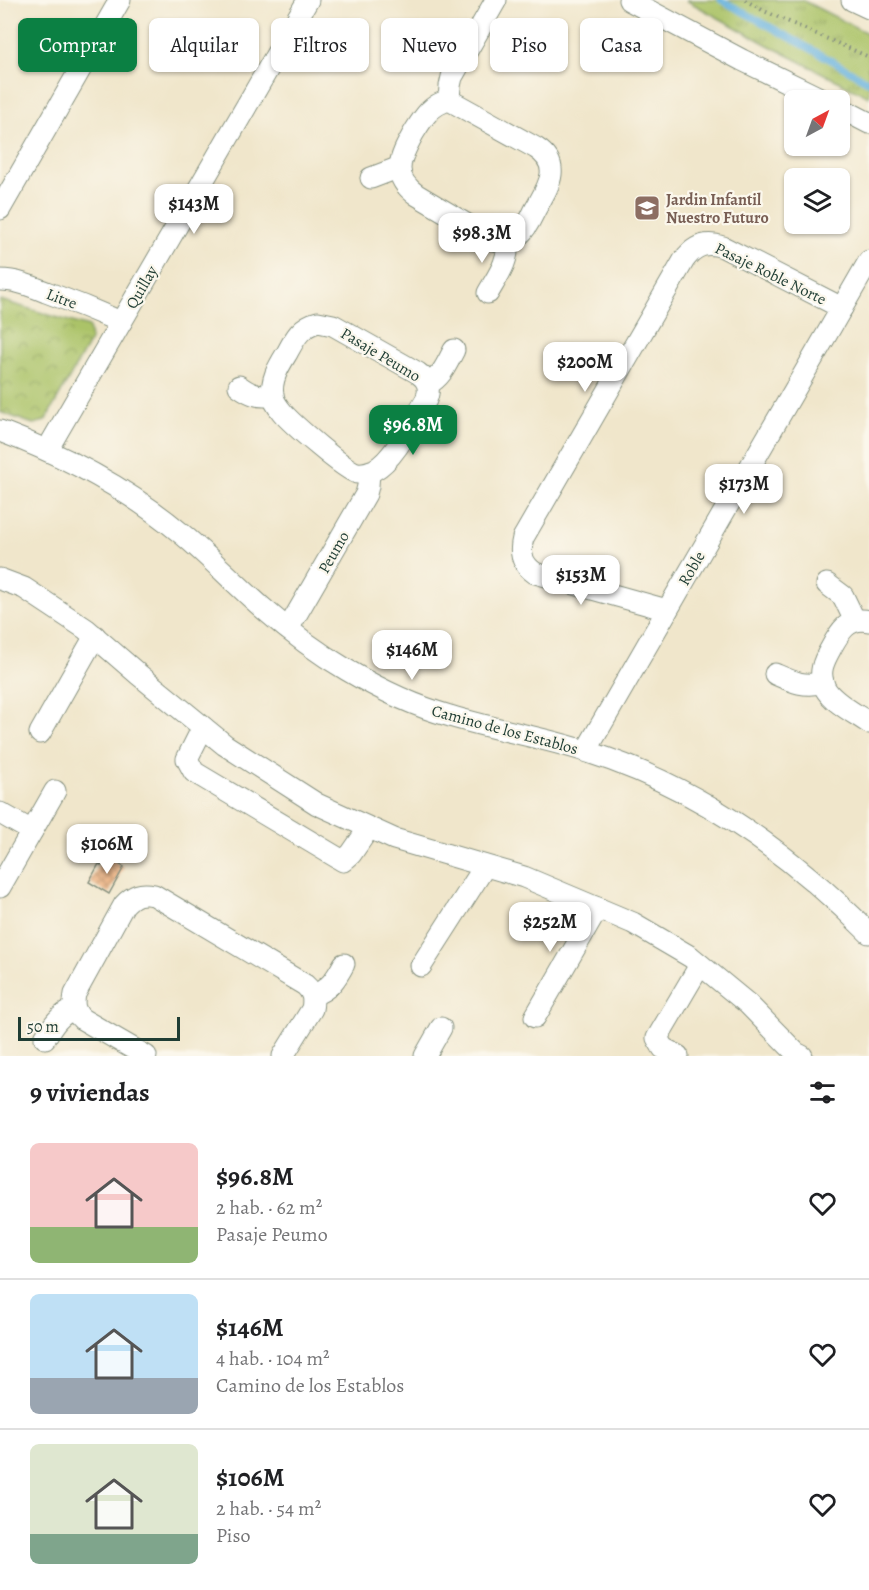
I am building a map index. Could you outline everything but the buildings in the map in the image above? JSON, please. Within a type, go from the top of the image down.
[{"type":"street","points":[[0,209],[120,0]]},
{"type":"street","name":"Quillay","points":[[47,450],[307,0]]},
{"type":"street","points":[[449,100],[452,77],[496,0]]},
{"type":"street","points":[[629,0],[804,90]]},
{"type":"street","points":[[852,0],[869,8]]},
{"type":"street","points":[[449,100],[543,152],[551,165],[552,173],[548,187],[525,229],[507,241],[493,240],[410,190],[405,183],[400,167],[403,152],[428,111],[435,105],[449,100]]},
{"type":"street","points":[[850,113],[869,123]]},
{"type":"street","points":[[371,178],[400,167]]},
{"type":"street","points":[[488,293],[506,259],[507,241]]},
{"type":"street","name":"Pasaje Roble Norte","points":[[667,610],[535,573],[528,568],[521,554],[523,538],[688,254],[708,244],[723,246],[842,308]]},
{"type":"street","name":"Roble","points":[[586,751],[869,261]]},
{"type":"street","name":"Litre","points":[[0,280],[26,284],[121,322]]},
{"type":"street","name":"Pasaje Peumo","points":[[273,395],[274,378],[295,338],[304,327],[318,322],[342,330],[422,376],[428,384],[426,400],[393,452],[383,464],[369,472]]},
{"type":"street","name":"Pasaje Peumo","points":[[428,384],[441,374],[454,350]]},
{"type":"street","points":[[239,386],[256,396],[273,395],[280,410],[343,465],[356,472],[369,472]]},
{"type":"street","name":"Camino de los Establos","points":[[0,431],[47,450],[99,476],[151,510],[181,533],[288,629],[316,651],[347,670],[412,703],[473,723],[586,751],[655,777],[717,810],[767,844],[837,901],[869,933]]},
{"type":"street","name":"Peumo","points":[[288,629],[362,502],[368,486],[369,472]]},
{"type":"street","points":[[0,579],[24,588],[86,629],[225,745],[317,804],[393,839],[524,877],[633,923],[691,957],[748,1004],[798,1055]]},
{"type":"street","points":[[827,584],[843,596],[862,621],[849,624],[839,633],[823,663],[821,670],[823,682],[831,697],[869,723]]},
{"type":"street","points":[[40,732],[94,636]]},
{"type":"street","points":[[775,674],[802,684],[823,682]]},
{"type":"street","points":[[203,727],[187,759],[194,772],[343,861],[351,855],[369,828]]},
{"type":"street","points":[[0,887],[55,791]]},
{"type":"street","points":[[0,813],[32,831]]},
{"type":"street","points":[[421,966],[485,866]]},
{"type":"street","points":[[146,1056],[81,1019],[74,1009],[73,1002],[75,994],[124,905],[129,898],[145,893],[154,895],[310,989],[314,1002],[312,1009],[291,1054]]},
{"type":"street","name":"Camino de los Establos","points":[[837,901],[869,919]]},
{"type":"street","points":[[535,1017],[598,908]]},
{"type":"street","points":[[313,995],[332,984],[344,964]]},
{"type":"street","points":[[678,1056],[663,1048],[657,1038],[700,965]]},
{"type":"street","points":[[45,1038],[58,1018],[74,1009]]},
{"type":"street","points":[[425,1056],[441,1028]]},
{"type":"path","points":[[745,0],[869,57]]},
{"type":"green space","points":[[686,0],[802,0],[869,34],[869,97],[766,44]]},
{"type":"green space","points":[[0,300],[89,327],[91,339],[45,421],[33,424],[0,412]]},
{"type":"waterway","points":[[721,0],[869,82]]},
{"type":"place","name":"Jardin Infantil Nuestro Futuro","points":[[647,208]]}]
